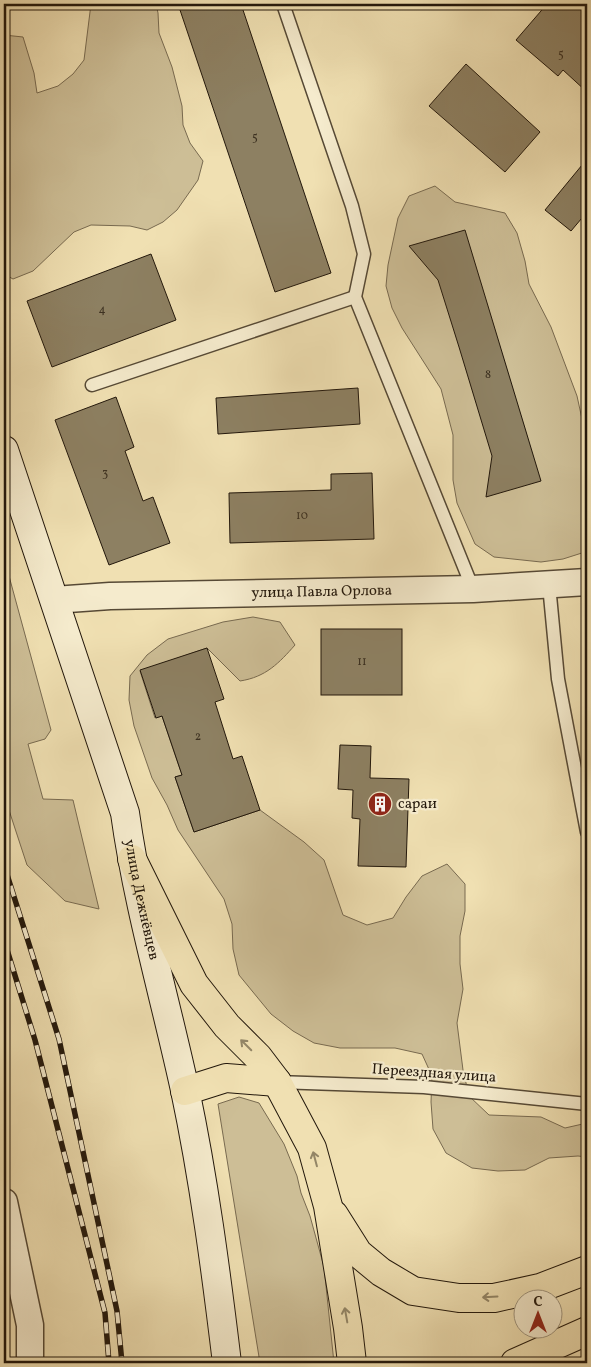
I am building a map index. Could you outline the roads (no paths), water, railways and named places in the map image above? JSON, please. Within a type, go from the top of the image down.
[{"type":"main road","name":"улица Дежнёвцев","points":[[4,450],[125,813],[132,859],[185,1091],[209,1219],[227,1363]]},
{"type":"main road","points":[[132,859],[194,984],[227,1026],[258,1057],[278,1082],[312,1148],[328,1206],[352,1363]]},
{"type":"main road","points":[[185,1091],[226,1078],[278,1082]]},
{"type":"main road","points":[[328,1206],[358,1253],[381,1272],[413,1291],[459,1298],[494,1298],[540,1288],[587,1270]]},
{"type":"main road","points":[[515,1363],[587,1331]]},
{"type":"street","name":"улица Павла Орлова","points":[[54,600],[119,596],[473,589],[587,582]]},
{"type":"street","points":[[4,1202],[30,1325],[30,1363]]},
{"type":"lane","points":[[283,4],[354,215],[364,254],[355,298],[473,589]]},
{"type":"lane","points":[[92,385],[355,298]]},
{"type":"lane","points":[[549,585],[558,679],[587,832]]},
{"type":"lane","name":"Переездная улица","points":[[278,1082],[424,1087],[587,1104]]},
{"type":"railway","points":[[4,865],[59,1039],[117,1311],[122,1363]]},
{"type":"railway","points":[[4,940],[35,1040],[105,1313],[109,1363]]},
{"type":"place","name":"сараи","points":[[380,804]]}]
